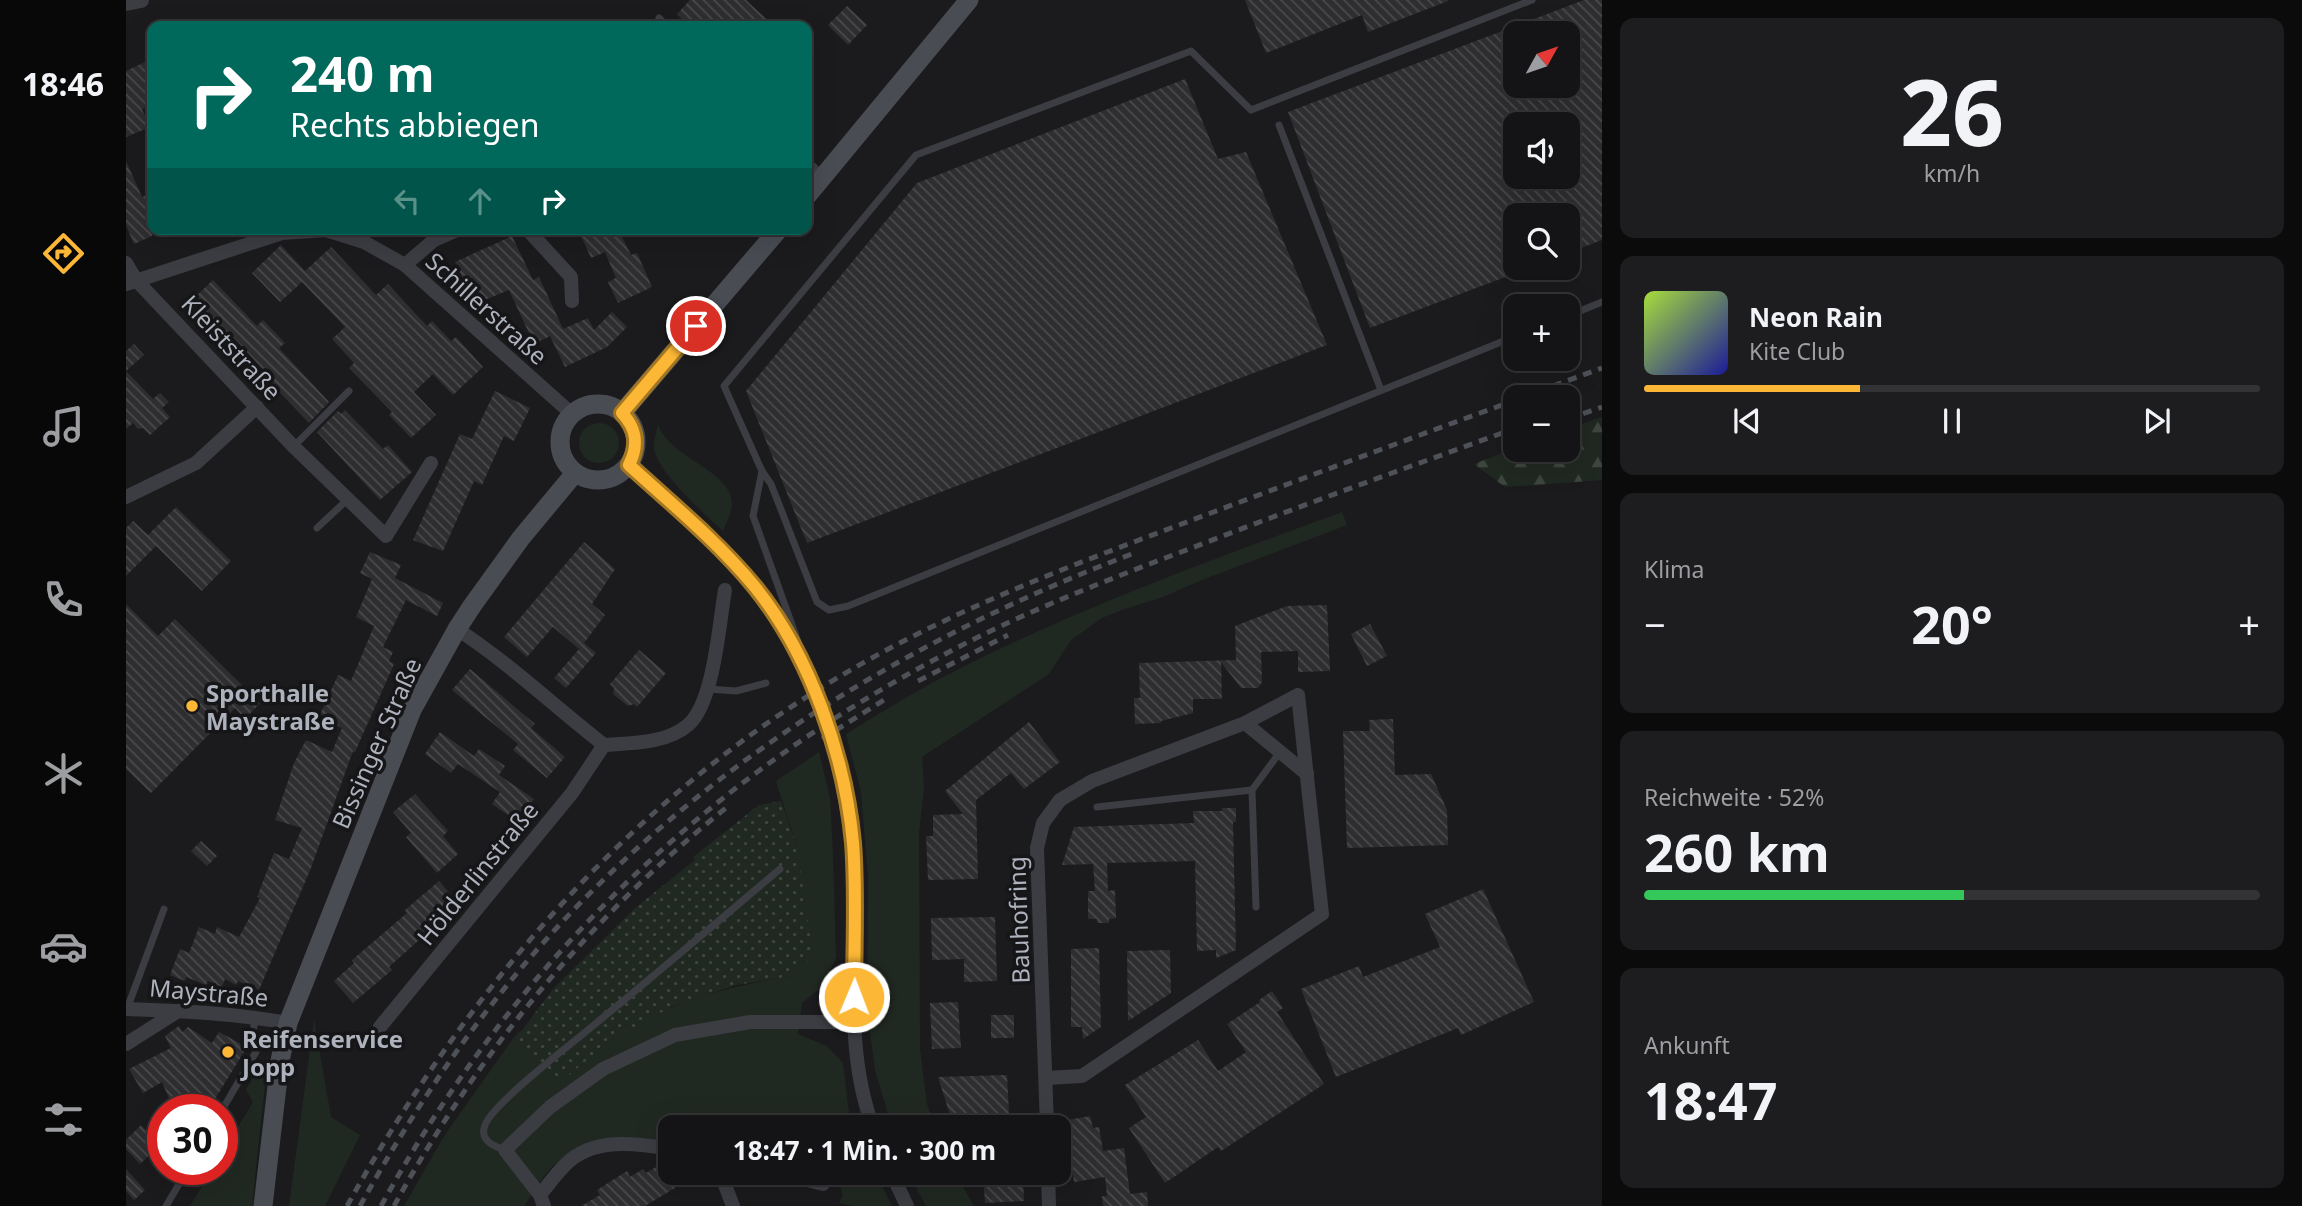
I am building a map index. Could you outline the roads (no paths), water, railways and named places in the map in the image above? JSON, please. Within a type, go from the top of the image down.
[{"type":"main road","points":[[812,190],[968,0]]},
{"type":"main road","points":[[622,413],[774,235]]},
{"type":"main road","points":[[591,404],[613,407],[622,413],[630,421],[636,443],[629,465],[620,474],[598,481],[575,473],[565,463],[560,451],[559,438],[563,425],[572,414],[591,404]]},
{"type":"main road","name":"Bissinger Straße","points":[[263,1206],[280,1060],[288,1023],[412,710],[457,629],[521,538],[575,473]]},
{"type":"street","points":[[126,3],[142,0]]},
{"type":"street","name":"Schillerstraße","points":[[131,282],[269,235]]},
{"type":"street","name":"Schillerstraße","points":[[342,235],[364,242],[405,265],[572,414]]},
{"type":"street","points":[[405,265],[434,240],[445,235]]},
{"type":"street","points":[[532,235],[571,277],[572,301]]},
{"type":"street","name":"Kleiststraße","points":[[126,264],[131,282],[386,536],[431,463]]},
{"type":"street","points":[[126,497],[196,463],[257,407]]},
{"type":"street","points":[[629,465],[694,524],[757,589],[805,670],[822,710],[837,761],[852,840],[855,892],[853,1022],[860,1076],[870,1115]]},
{"type":"street","points":[[457,629],[488,650],[604,746],[649,741],[671,735],[688,726],[701,710],[708,689],[725,590]]},
{"type":"street","name":"Bauhofring","points":[[1046,1078],[1082,1076],[1322,914],[1298,695],[1245,723],[1092,780],[1060,800],[1043,822],[1037,848],[1047,1115]]},
{"type":"street","points":[[1245,723],[1307,774]]},
{"type":"street","name":"Hölderlinstraße","points":[[380,1027],[572,793],[604,746]]},
{"type":"street","name":"Maystraße","points":[[126,1009],[179,1010],[288,1023]]},
{"type":"street","points":[[126,1044],[179,1010]]},
{"type":"street","points":[[658,1147],[642,1144],[599,1145],[566,1162],[542,1200],[505,1150],[550,1107],[603,1069],[675,1035],[750,1022],[853,1022]]},
{"type":"street","points":[[725,1185],[733,1206]]},
{"type":"street","points":[[897,1185],[907,1206]]},
{"type":"street","points":[[1048,1185],[1049,1206]]},
{"type":"lane","points":[[1503,342],[848,606],[830,610],[817,602],[771,484],[762,471],[724,386],[916,155],[1191,51],[1251,110],[1532,0]]},
{"type":"lane","points":[[659,18],[662,21]]},
{"type":"lane","points":[[1279,125],[1381,390]]},
{"type":"lane","points":[[812,165],[824,176]]},
{"type":"lane","points":[[1580,311],[1602,302]]},
{"type":"lane","points":[[293,446],[349,391]]},
{"type":"lane","points":[[762,471],[753,516],[802,650]]},
{"type":"lane","points":[[317,528],[347,500]]},
{"type":"lane","points":[[708,689],[736,691],[765,683]]},
{"type":"lane","points":[[1256,907],[1252,790],[1280,752]]},
{"type":"lane","points":[[1097,807],[1252,790]]},
{"type":"lane","points":[[505,1150],[491,1145],[484,1137],[483,1128],[495,1112],[546,1065],[780,869]]},
{"type":"lane","points":[[126,1009],[164,909]]},
{"type":"lane","points":[[231,1094],[256,1052],[253,1033],[255,1017]]},
{"type":"lane","points":[[166,1206],[178,1185]]},
{"type":"railway","points":[[1556,385],[1602,368]]},
{"type":"railway","points":[[347,1206],[397,1121],[451,1040],[510,963],[574,891],[643,823],[716,761],[796,704],[881,653],[1023,586],[1503,405]]},
{"type":"railway","points":[[1580,415],[1602,407]]},
{"type":"railway","points":[[381,1206],[434,1118],[492,1035],[554,958],[622,887],[696,821],[774,760],[858,704],[947,653],[1036,610],[1230,533],[1503,433]]},
{"type":"railway","points":[[360,1206],[426,1097],[500,994],[564,920],[633,852],[707,789],[786,732],[868,679],[954,632],[1042,591],[1132,554]]},
{"type":"railway","points":[[918,681],[1008,635]]},
{"type":"railway","points":[[822,739],[884,700]]},
{"type":"railway","points":[[394,1206],[463,1093],[542,988],[632,891],[680,846],[731,804]]},
{"type":"place","name":"Sporthalle Maystraße","points":[[192,706]]},
{"type":"place","name":"Reifenservice Jopp","points":[[228,1052]]}]
